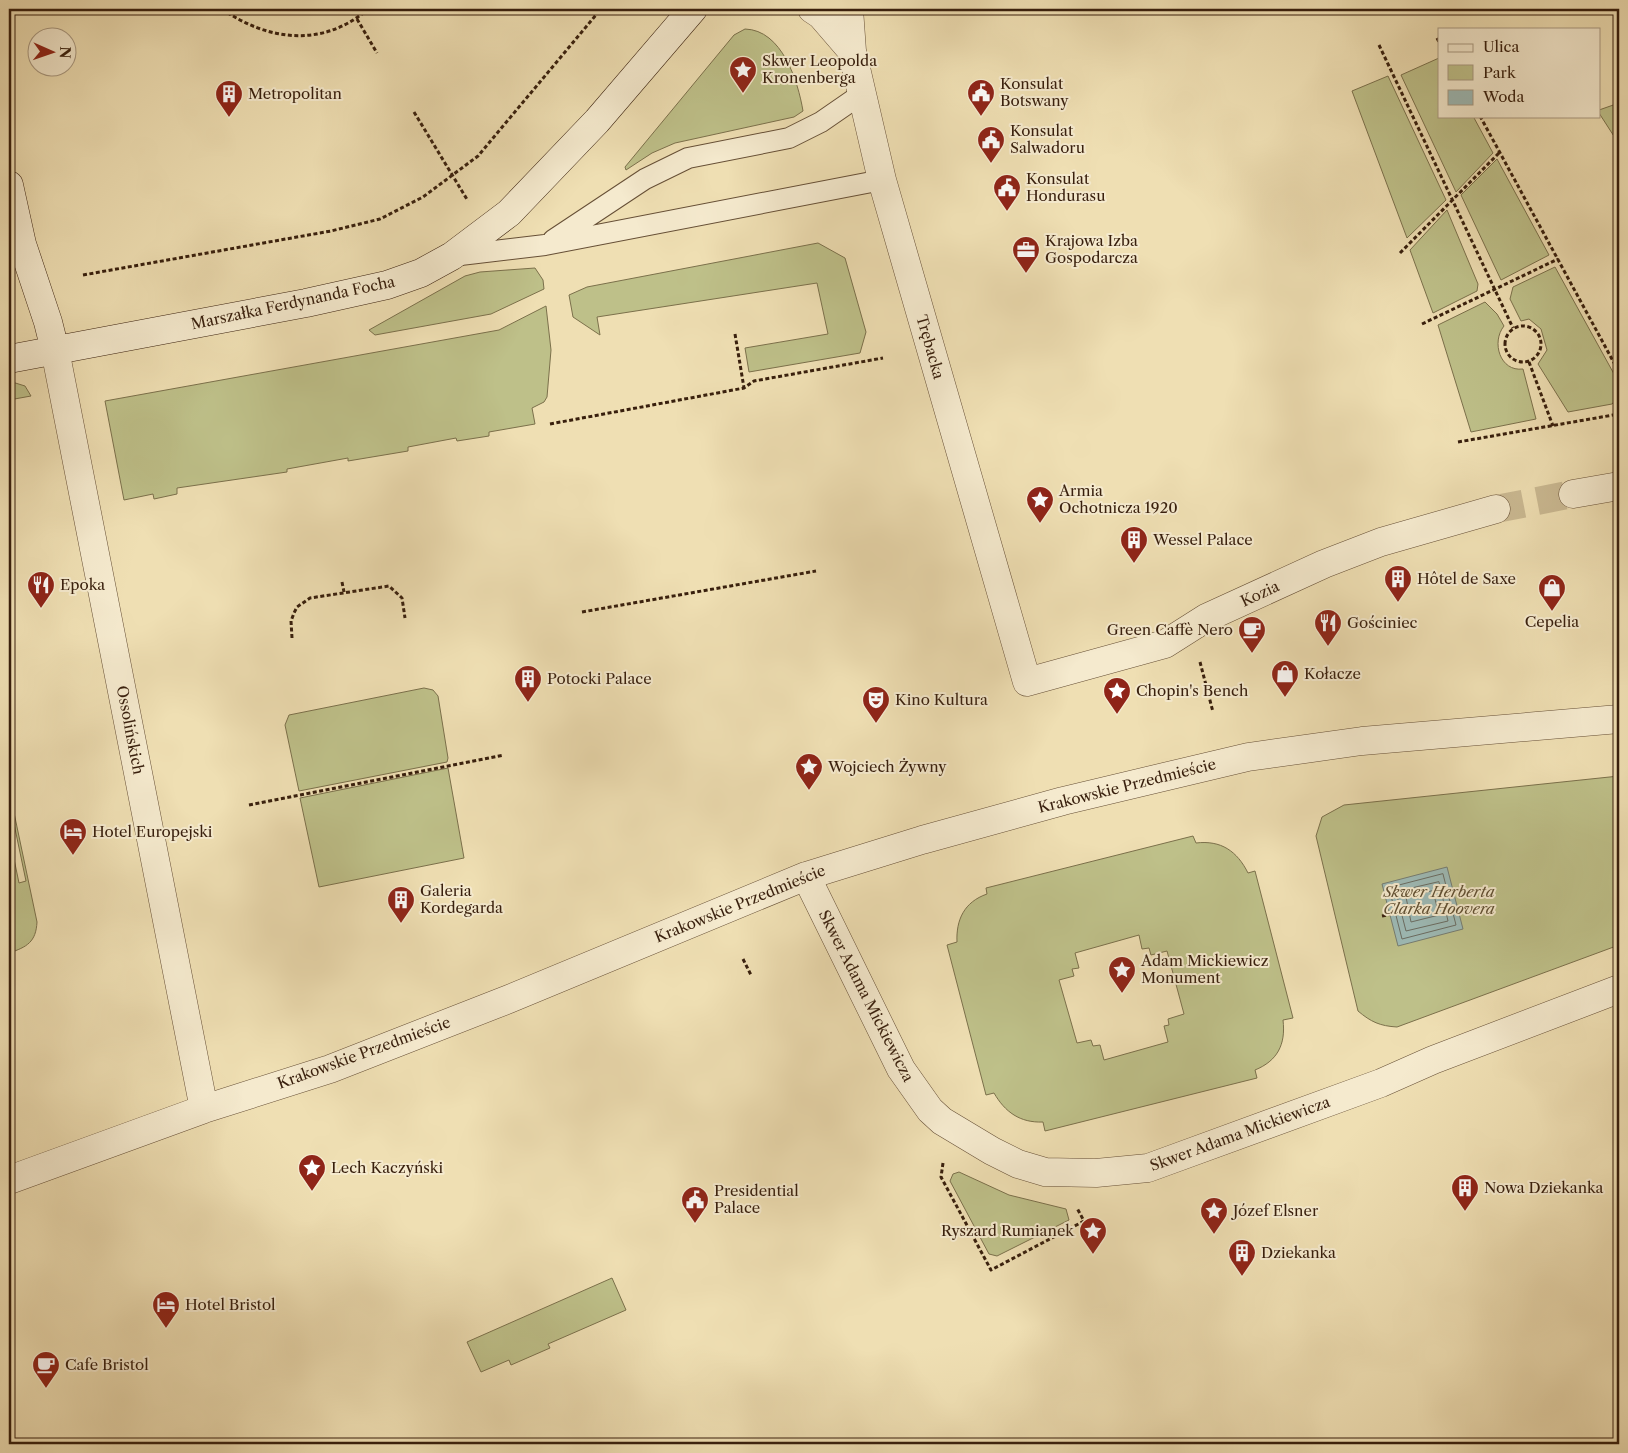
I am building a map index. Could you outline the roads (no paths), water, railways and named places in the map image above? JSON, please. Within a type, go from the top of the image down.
[{"type":"street","name":"Marszałka Ferdynanda Focha","points":[[9,359],[306,303],[387,285],[421,273],[452,256],[509,213],[597,121],[687,16],[705,9]]},
{"type":"street","points":[[812,9],[821,15],[852,51]]},
{"type":"street","name":"Trębacka","points":[[849,9],[852,51],[882,180],[1027,682]]},
{"type":"street","name":"Ossolińskich","points":[[9,185],[15,251],[48,322],[55,350],[204,1109]]},
{"type":"street","points":[[1573,494],[1619,486]]},
{"type":"street","name":"Kozia","points":[[1027,682],[1165,644],[1206,618],[1333,561],[1381,542],[1496,509]]},
{"type":"street","name":"Krakowskie Przedmieście","points":[[9,1180],[204,1109],[330,1069],[509,999],[806,876],[1063,801],[1248,757],[1362,741],[1619,719]]},
{"type":"street","name":"Skwer Adama Mickiewicza","points":[[806,876],[901,1069],[930,1110],[957,1131],[1018,1164],[1045,1172],[1096,1174],[1155,1166],[1381,1083],[1433,1060],[1619,989]]},
{"type":"lane","points":[[545,245],[645,179],[688,158],[789,138],[821,122],[863,93]]},
{"type":"lane","points":[[452,256],[545,245],[882,180]]},
{"type":"water","points":[[1447,867],[1463,929],[1398,946],[1382,884]]},
{"type":"tunnel","points":[[1496,509],[1573,494]]},
{"type":"place","name":"Skwer Leopolda Kronenberga","points":[[743,94]]},
{"type":"place","name":"Konsulat Botswany","points":[[981,117]]},
{"type":"place","name":"Metropolitan","points":[[229,118]]},
{"type":"place","name":"Konsulat Salwadoru","points":[[991,164]]},
{"type":"place","name":"Konsulat Hondurasu","points":[[1007,212]]},
{"type":"place","name":"Krajowa Izba Gospodarcza","points":[[1026,274]]},
{"type":"place","name":"Armia Ochotnicza 1920","points":[[1040,524]]},
{"type":"place","name":"Wessel Palace","points":[[1134,564]]},
{"type":"place","name":"Hôtel de Saxe","points":[[1398,603]]},
{"type":"place","name":"Epoka","points":[[41,609]]},
{"type":"place","name":"Cepelia","points":[[1552,612]]},
{"type":"place","name":"Gościniec","points":[[1328,647]]},
{"type":"place","name":"Green Caffè Nero","points":[[1252,654]]},
{"type":"place","name":"Kołacze","points":[[1285,698]]},
{"type":"place","name":"Potocki Palace","points":[[528,703]]},
{"type":"place","name":"Chopin's Bench","points":[[1117,715]]},
{"type":"place","name":"Kino Kultura","points":[[876,724]]},
{"type":"place","name":"Wojciech Żywny","points":[[809,791]]},
{"type":"place","name":"Hotel Europejski","points":[[73,856]]},
{"type":"place","name":"Galeria Kordegarda","points":[[401,924]]},
{"type":"place","name":"Adam Mickiewicz Monument","points":[[1122,994]]},
{"type":"place","name":"Lech Kaczyński","points":[[312,1192]]},
{"type":"place","name":"Nowa Dziekanka","points":[[1465,1212]]},
{"type":"place","name":"Presidential Palace","points":[[695,1224]]},
{"type":"place","name":"Józef Elsner","points":[[1214,1235]]},
{"type":"place","name":"Ryszard Rumianek","points":[[1093,1255]]},
{"type":"place","name":"Dziekanka","points":[[1242,1277]]},
{"type":"place","name":"Hotel Bristol","points":[[166,1329]]},
{"type":"place","name":"Cafe Bristol","points":[[46,1389]]},
{"type":"park label","name":"Skwer Herberta Clarka Hoovera","points":[[1439,900]]}]
